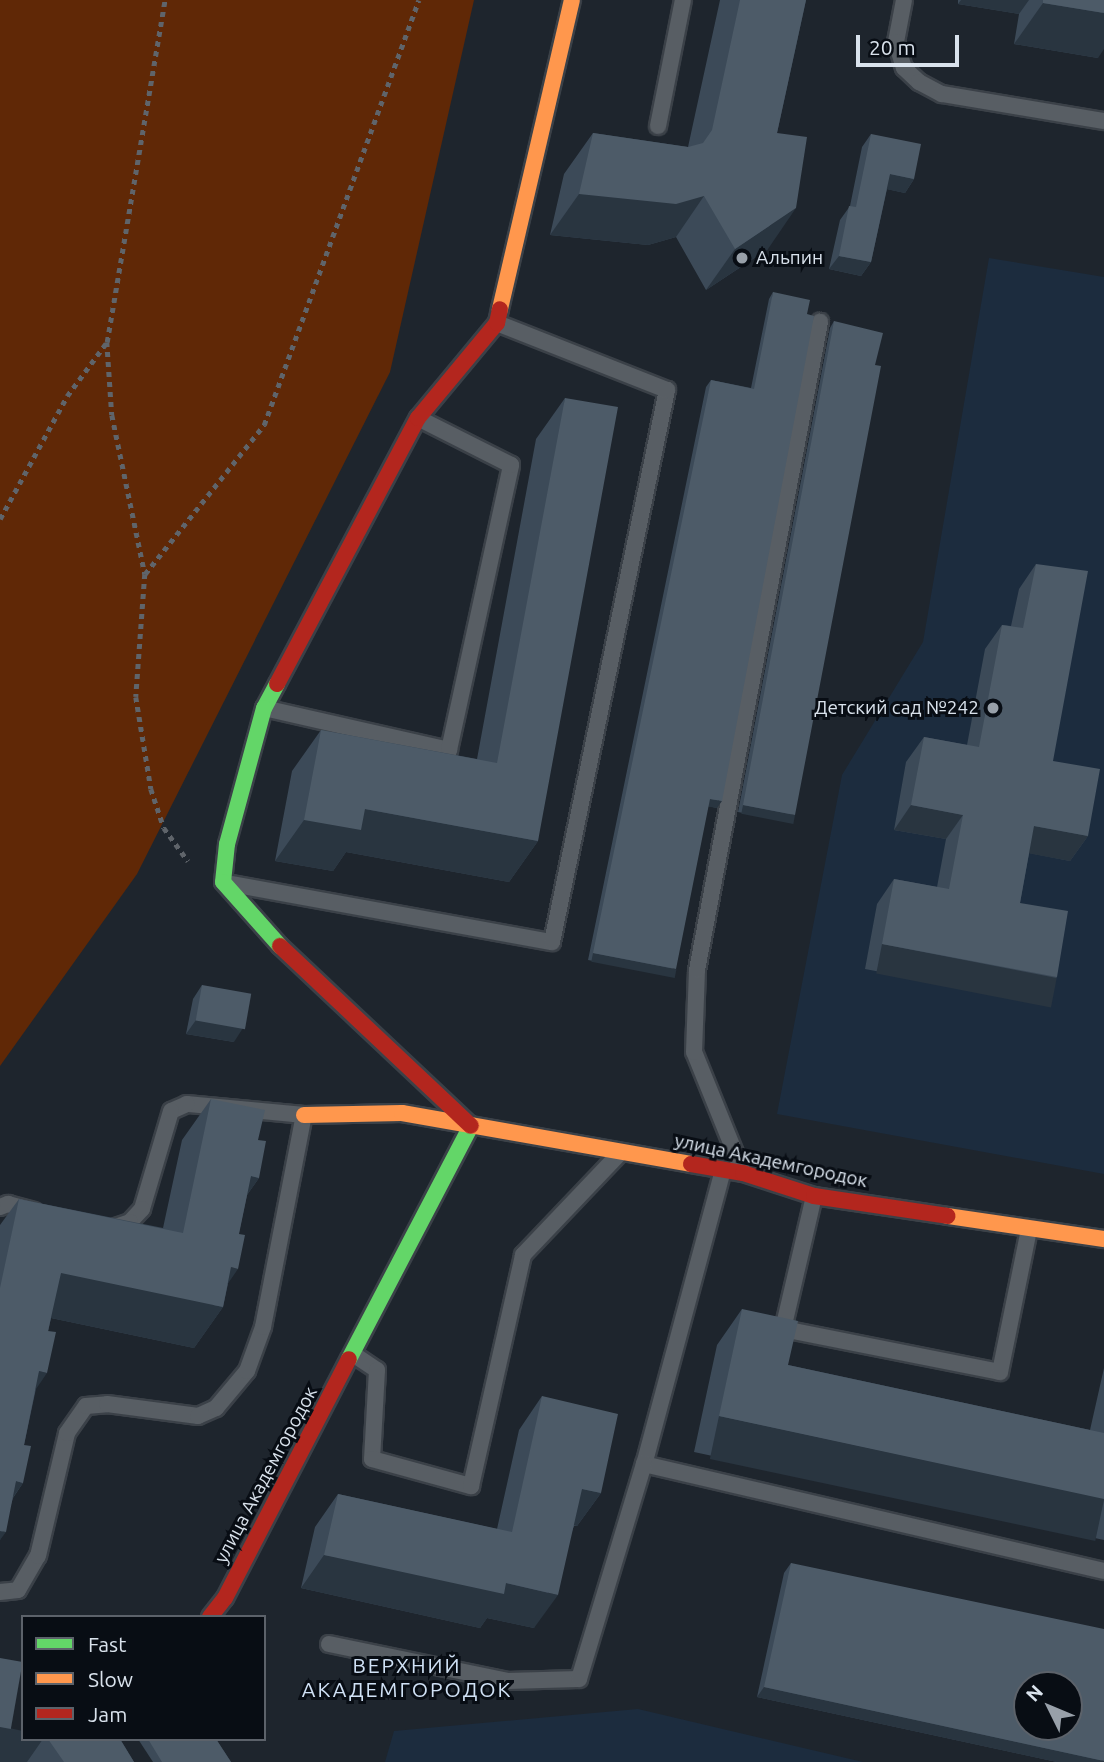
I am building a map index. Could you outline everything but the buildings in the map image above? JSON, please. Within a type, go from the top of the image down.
[{"type":"street","points":[[471,1126],[270,937],[223,882],[227,844],[264,708],[418,418],[497,323],[572,0]]},
{"type":"street","name":"улица Академгородок","points":[[304,1115],[402,1113],[743,1173],[814,1196],[1104,1239]]},
{"type":"street","name":"улица Академгородок","points":[[212,1615],[225,1598],[471,1126]]},
{"type":"lane","points":[[658,126],[683,0]]},
{"type":"lane","points":[[904,0],[896,42],[904,68],[919,82],[942,94],[1104,121]]},
{"type":"lane","points":[[743,1173],[694,1052],[697,970],[820,322]]},
{"type":"lane","points":[[223,882],[552,942],[667,390],[497,323]]},
{"type":"lane","points":[[264,708],[449,750],[511,465],[418,418]]},
{"type":"lane","points":[[0,1592],[19,1590],[34,1564],[67,1433],[86,1406],[107,1404],[198,1416],[216,1408],[247,1371],[263,1327],[304,1115],[187,1104],[171,1111],[142,1209],[118,1228],[87,1226]]},
{"type":"lane","points":[[353,1354],[377,1370],[372,1459],[471,1486],[523,1255],[621,1152]]},
{"type":"lane","points":[[330,1644],[507,1681],[579,1679],[644,1464],[723,1170]]},
{"type":"lane","points":[[814,1196],[783,1329],[1000,1372],[1029,1230]]},
{"type":"lane","points":[[0,1207],[8,1204],[47,1215]]},
{"type":"lane","points":[[644,1464],[1104,1571]]},
{"type":"path","points":[[165,0],[107,342],[112,415],[145,574],[136,697],[151,789],[164,828],[194,870],[223,882]]},
{"type":"path","points":[[145,574],[264,425],[419,0]]},
{"type":"path","points":[[0,519],[67,396],[107,342]]},
{"type":"shaded area","points":[[0,0],[474,0],[390,372],[137,874],[0,1066]]},
{"type":"shaded area","name":"Детский сад №242","points":[[989,258],[1104,277],[1104,1174],[777,1114],[842,775],[923,642]]},
{"type":"shaded area","points":[[638,1709],[863,1762],[385,1762],[394,1731]]},
{"type":"traffic: fast","points":[[277,684],[264,708],[227,844],[223,882],[280,946]]},
{"type":"traffic: fast","points":[[349,1359],[471,1126]]},
{"type":"traffic: slow","points":[[500,309],[572,0]]},
{"type":"traffic: slow","points":[[304,1115],[402,1113],[691,1164]]},
{"type":"traffic: slow","points":[[948,1216],[1104,1239]]},
{"type":"traffic: jam","points":[[277,684],[418,418],[497,323],[500,309]]},
{"type":"traffic: jam","points":[[280,946],[471,1126]]},
{"type":"traffic: jam","points":[[691,1164],[743,1173],[814,1196],[948,1216]]},
{"type":"traffic: jam","points":[[212,1615],[225,1598],[349,1359]]},
{"type":"place","name":"Альпин","points":[[742,258]]},
{"type":"place","name":"Детский сад №242","points":[[993,708]]},
{"type":"district","name":"ВЕРХНИЙ АКАДЕМГОРОДОК","points":[[407,1677]]}]
